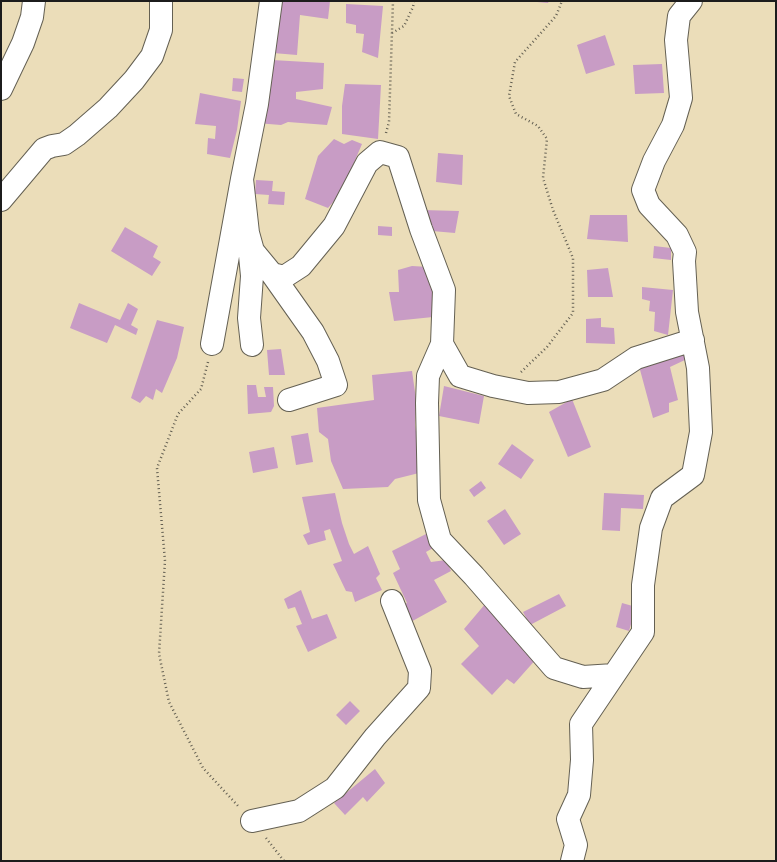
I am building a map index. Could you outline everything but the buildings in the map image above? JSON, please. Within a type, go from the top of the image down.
[{"type":"street","points":[[1,89],[23,43],[32,17],[35,1]]},
{"type":"street","points":[[1,200],[44,149],[64,144],[77,135],[108,108],[134,80],[152,56],[161,30],[161,1]]},
{"type":"street","points":[[212,344],[257,104],[271,1]]},
{"type":"street","points":[[572,861],[576,845],[568,819],[579,795],[582,760],[581,724],[643,632],[643,584],[651,528],[662,498],[693,474],[701,432],[698,368],[687,312],[684,261],[685,252],[677,235],[649,205],[643,190],[654,160],[673,125],[681,98],[676,40],[679,16],[691,1]]},
{"type":"street","points":[[272,274],[284,276],[301,266],[334,226],[367,163],[380,152],[398,157],[421,229],[444,290],[442,344],[428,376],[427,403],[429,500],[440,540],[474,576],[554,668],[583,677],[614,675]]},
{"type":"street","points":[[242,179],[252,276],[249,318],[252,345]]},
{"type":"street","points":[[248,233],[253,251],[272,274],[313,332],[328,361],[336,385],[289,400]]},
{"type":"street","points":[[442,344],[460,376],[493,386],[528,393],[559,392],[603,380],[636,358],[693,340]]},
{"type":"street","points":[[252,821],[299,811],[335,788],[375,737],[419,688],[420,671],[392,601]]},
{"type":"path","points":[[380,152],[389,122],[393,1]]},
{"type":"path","points":[[392,33],[404,26],[413,7],[414,1]]},
{"type":"path","points":[[506,388],[547,347],[573,313],[573,258],[543,178],[546,139],[538,126],[516,114],[509,96],[515,62],[556,16],[562,1]]},
{"type":"path","points":[[212,344],[201,389],[178,414],[156,468],[165,561],[159,654],[169,702],[203,768],[252,821],[284,861]]}]
